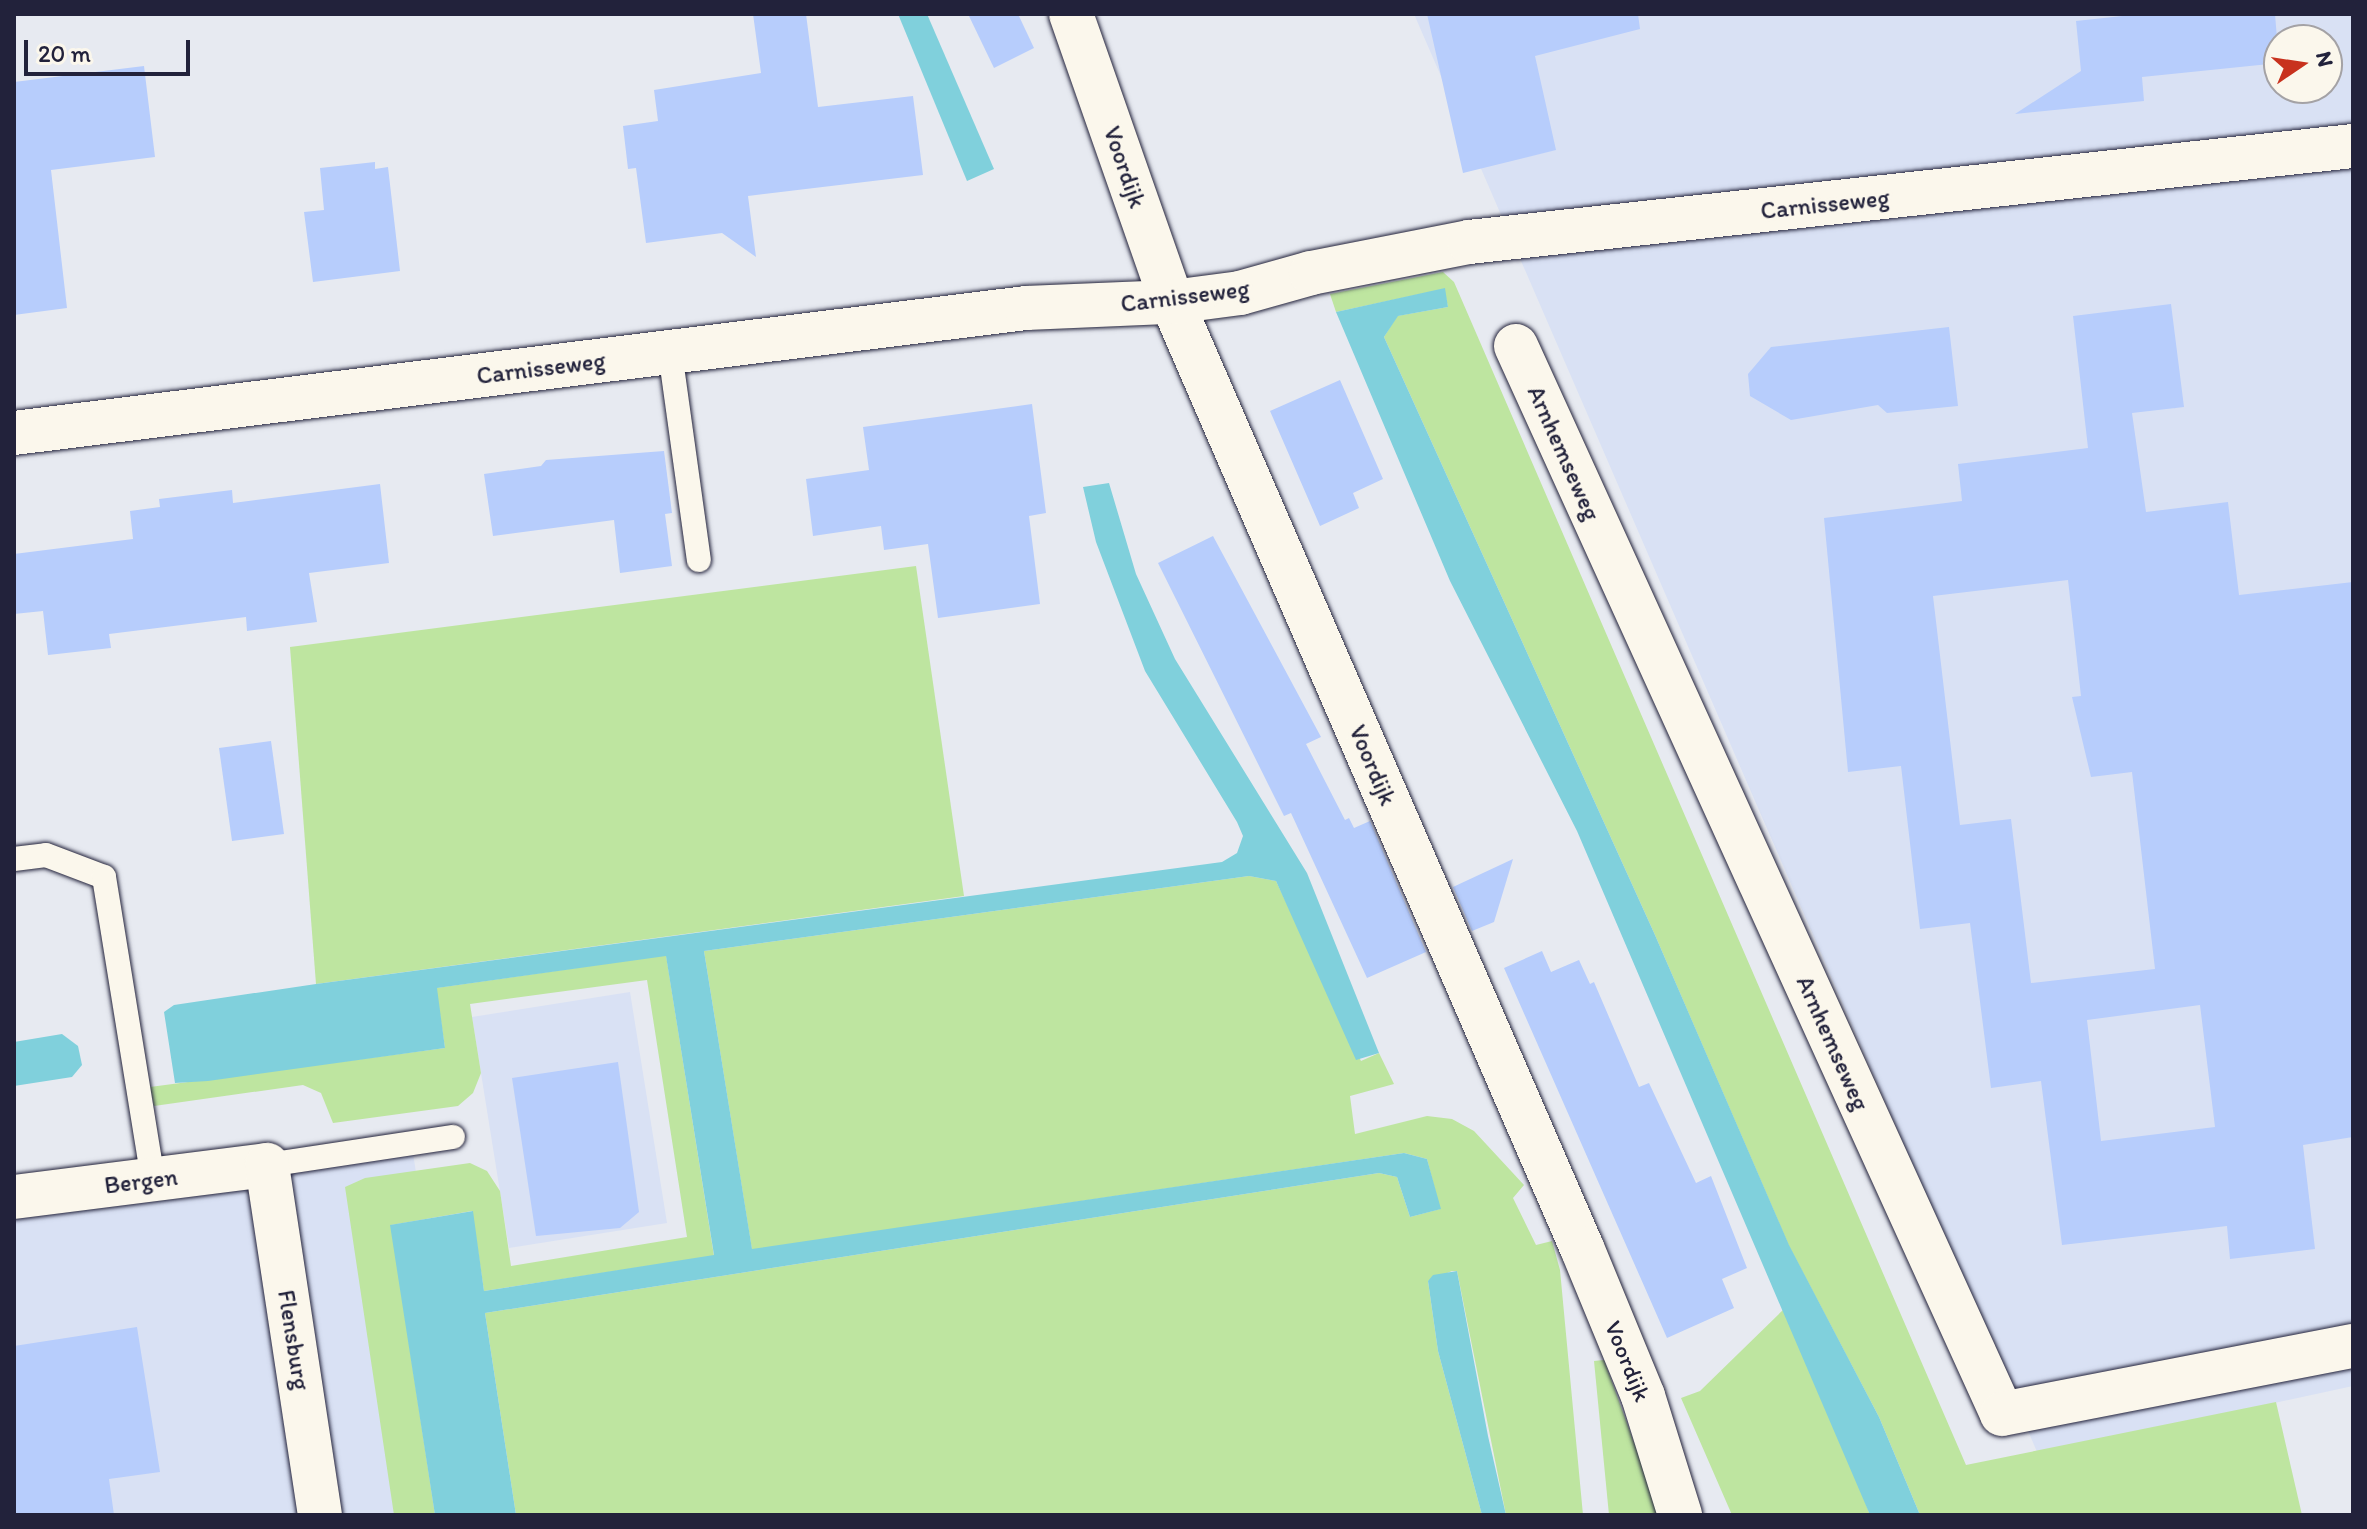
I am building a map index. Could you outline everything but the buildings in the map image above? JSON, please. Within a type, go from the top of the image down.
[{"type":"street","name":"Voordijk","points":[[1071,14],[1172,302],[1582,1248],[1643,1396],[1680,1515]]},
{"type":"street","name":"Carnisseweg","points":[[14,433],[1026,308],[1172,302],[1240,293],[1311,273],[1469,242],[2353,146]]},
{"type":"street","name":"Arnhemseweg","points":[[1516,346],[2002,1414],[2353,1346]]},
{"type":"street","name":"Bergen","points":[[14,1197],[267,1165]]},
{"type":"street","name":"Flensburg","points":[[267,1165],[320,1515]]},
{"type":"lane","points":[[670,352],[699,560]]},
{"type":"lane","points":[[14,859],[46,855],[104,877],[153,1179]]},
{"type":"lane","points":[[267,1165],[453,1137]]},
{"type":"shaded area","points":[[1414,14],[2353,14],[2353,1386],[2038,1454]]},
{"type":"shaded area","points":[[630,992],[667,1223],[509,1248],[472,1017]]},
{"type":"shaded area","points":[[412,1147],[470,1515],[14,1515],[14,1201]]},
{"type":"green space","points":[[1443,272],[1454,282],[1966,1465],[2276,1402],[2302,1515],[1920,1515],[1879,1417],[1789,1246],[1655,935],[1384,337],[1397,316],[1448,307],[1444,289],[1336,312],[1330,294]]},
{"type":"green space","points":[[916,566],[964,896],[316,984],[290,647]]},
{"type":"green space","points":[[1249,876],[1276,881],[1361,1061],[1379,1053],[1394,1084],[1350,1096],[1355,1134],[1427,1116],[1452,1119],[1474,1131],[1524,1185],[1513,1198],[1536,1245],[1552,1241],[1560,1270],[1583,1515],[1506,1515],[1457,1271],[1452,1271],[1428,1281],[1438,1351],[1482,1515],[516,1515],[485,1313],[1379,1173],[1397,1177],[1410,1217],[1440,1209],[1427,1159],[1404,1153],[752,1250],[704,951]]},
{"type":"green space","points":[[666,955],[714,1256],[484,1291],[472,1211],[391,1225],[435,1515],[394,1515],[345,1187],[365,1178],[470,1163],[487,1171],[500,1191],[511,1266],[687,1237],[647,980],[470,1004],[481,1073],[473,1093],[458,1106],[333,1123],[321,1093],[303,1085],[154,1106],[150,1087],[445,1048],[436,988]]},
{"type":"green space","points":[[1784,1309],[1870,1515],[1732,1515],[1681,1398],[1700,1391]]},
{"type":"green space","points":[[1604,1360],[1648,1481],[1657,1515],[1609,1515],[1594,1361]]},
{"type":"water","points":[[898,14],[927,14],[994,169],[967,181]]},
{"type":"water","points":[[1445,288],[1448,307],[1398,316],[1384,337],[1655,935],[1789,1245],[1879,1417],[1920,1515],[1870,1515],[1577,831],[1450,581],[1336,312]]},
{"type":"water","points":[[1109,483],[1136,574],[1175,659],[1307,873],[1379,1053],[1356,1060],[1276,881],[1249,876],[704,951],[752,1249],[1404,1153],[1427,1159],[1441,1209],[1410,1217],[1397,1177],[1379,1173],[485,1313],[516,1515],[435,1515],[390,1225],[473,1211],[484,1291],[714,1255],[666,956],[437,988],[445,1048],[208,1081],[175,1083],[164,1012],[174,1005],[316,984],[1222,862],[1237,853],[1243,836],[1145,671],[1096,542],[1083,487]]},
{"type":"water","points":[[62,1034],[78,1046],[82,1065],[72,1077],[14,1086],[14,1042]]},
{"type":"water","points":[[1457,1271],[1506,1515],[1482,1515],[1438,1351],[1428,1281],[1433,1275]]}]
